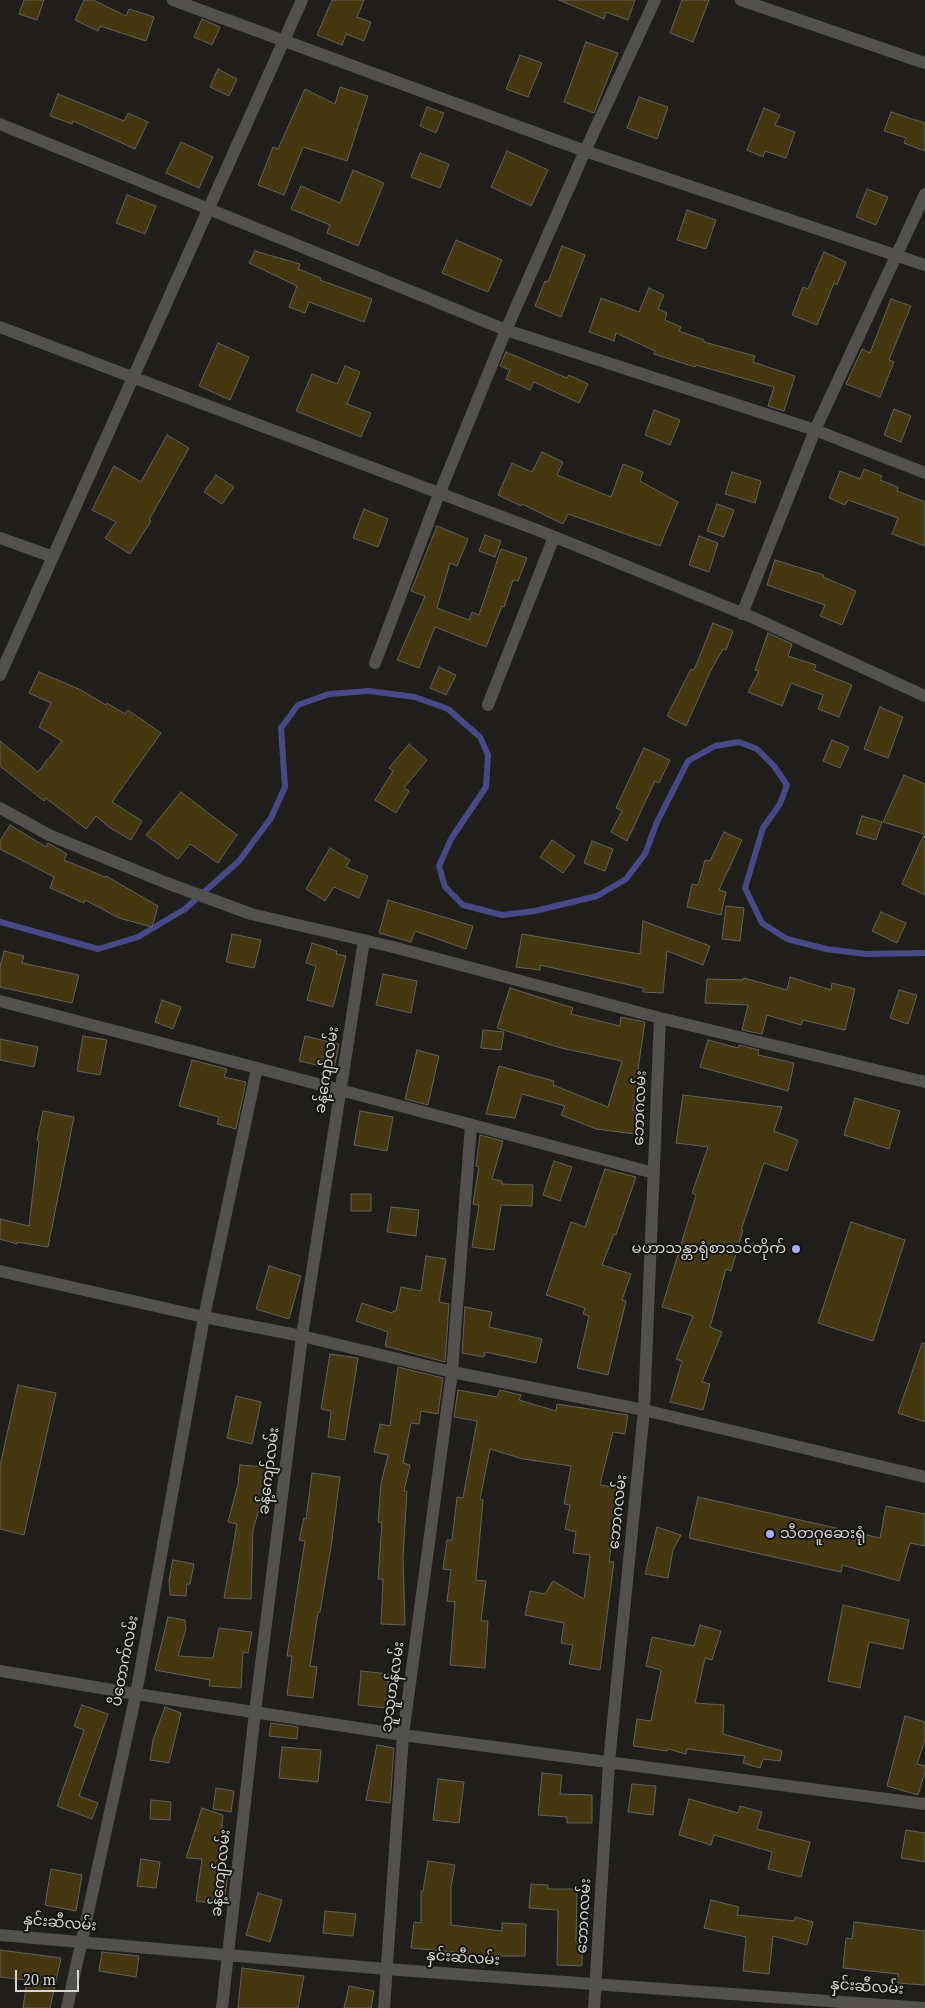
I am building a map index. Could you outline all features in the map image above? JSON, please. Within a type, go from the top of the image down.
[{"type":"street","points":[[173,0],[585,150],[925,265]]},
{"type":"street","points":[[0,675],[302,0]]},
{"type":"street","points":[[375,663],[440,492],[506,330],[585,150],[655,0]]},
{"type":"street","points":[[741,0],[925,63]]},
{"type":"street","points":[[0,124],[506,330],[815,430],[925,473]]},
{"type":"street","points":[[742,614],[815,430],[925,194]]},
{"type":"street","points":[[0,327],[440,492],[554,537],[742,614],[925,696]]},
{"type":"street","points":[[488,705],[554,537]]},
{"type":"street","points":[[0,538],[52,557]]},
{"type":"street","points":[[0,808],[48,834],[164,882],[251,914],[364,940],[660,1018],[925,1082]]},
{"type":"street","name":"ခန့်ကျော်လမ်း","points":[[222,2008],[255,1712],[302,1336],[364,940]]},
{"type":"street","points":[[0,1000],[654,1173]]},
{"type":"street","name":"ဘောဂလမ်း","points":[[594,2008],[610,1762],[644,1410],[660,1018]]},
{"type":"street","name":"ပိတောက်လမ်း","points":[[67,2008],[80,1941],[136,1694],[204,1317],[257,1068]]},
{"type":"street","name":"သူသူဟန်လမ်း","points":[[384,2008],[403,1735],[452,1372],[471,1126]]},
{"type":"street","points":[[0,1271],[204,1317],[302,1336],[452,1372],[644,1410],[925,1477]]},
{"type":"street","points":[[0,1671],[403,1735],[925,1804]]},
{"type":"street","name":"နှင်းဆီလမ်း","points":[[0,1935],[386,1970],[596,1983],[925,2008]]},
{"type":"building","points":[[24,0],[44,0],[37,20],[19,14]]},
{"type":"building","points":[[84,0],[93,0],[126,16],[129,9],[154,17],[146,41],[100,26],[98,31],[75,20]]},
{"type":"building","points":[[332,0],[364,0],[357,17],[371,22],[364,41],[346,34],[342,45],[317,35]]},
{"type":"building","points":[[559,0],[635,0],[628,20],[606,12],[604,19]]},
{"type":"building","points":[[682,0],[709,0],[693,42],[670,33]]},
{"type":"building","points":[[202,19],[220,27],[212,45],[194,37]]},
{"type":"building","points":[[586,42],[618,53],[594,113],[564,102]]},
{"type":"building","points":[[520,55],[542,63],[528,97],[506,89]]},
{"type":"building","points":[[218,69],[237,79],[229,96],[210,87]]},
{"type":"building","points":[[340,87],[368,96],[347,161],[303,147],[284,195],[258,185],[273,147],[278,149],[305,89],[335,104]]},
{"type":"building","points":[[58,94],[124,121],[128,113],[148,122],[135,149],[73,121],[72,124],[50,116]]},
{"type":"building","points":[[639,97],[668,107],[657,139],[627,128]]},
{"type":"building","points":[[427,107],[444,113],[436,133],[420,126]]},
{"type":"building","points":[[764,108],[780,115],[775,125],[795,132],[786,158],[765,151],[763,157],[747,150]]},
{"type":"building","points":[[891,112],[925,123],[925,151],[904,143],[906,138],[884,131]]},
{"type":"building","points":[[181,142],[213,157],[199,188],[166,173]]},
{"type":"building","points":[[507,151],[548,170],[531,206],[491,187]]},
{"type":"building","points":[[420,153],[449,164],[440,188],[411,177]]},
{"type":"building","points":[[353,170],[384,183],[358,246],[327,233],[330,225],[291,209],[301,186],[340,203]]},
{"type":"building","points":[[867,189],[888,197],[876,225],[856,217]]},
{"type":"building","points":[[127,195],[156,206],[145,234],[116,223]]},
{"type":"building","points":[[687,210],[716,220],[706,249],[677,240]]},
{"type":"building","points":[[456,240],[502,260],[488,292],[442,273]]},
{"type":"building","points":[[562,246],[585,255],[561,317],[535,306],[545,281],[548,282]]},
{"type":"building","points":[[255,251],[300,264],[298,269],[321,278],[320,280],[372,299],[364,322],[309,302],[305,313],[289,307],[297,286],[249,263]]},
{"type":"building","points":[[824,252],[846,262],[837,285],[834,283],[817,325],[792,315],[803,287],[808,289]]},
{"type":"building","points":[[649,288],[664,295],[658,309],[667,313],[665,320],[681,327],[679,331],[704,340],[704,342],[755,356],[753,362],[795,376],[784,411],[768,406],[774,387],[696,365],[695,367],[654,354],[655,351],[616,333],[614,341],[589,332],[601,298],[639,312]]},
{"type":"building","points":[[891,299],[911,306],[889,360],[894,362],[880,397],[846,384],[862,349],[870,353]]},
{"type":"building","points":[[218,343],[249,357],[230,400],[199,386]]},
{"type":"building","points":[[506,352],[567,378],[569,375],[588,384],[579,403],[534,382],[530,390],[506,379],[510,370],[500,366]]},
{"type":"building","points":[[345,366],[360,372],[347,404],[371,413],[361,437],[296,411],[312,374],[337,384]]},
{"type":"building","points":[[894,409],[911,416],[901,442],[884,435]]},
{"type":"building","points":[[654,410],[680,420],[670,445],[645,435]]},
{"type":"building","points":[[167,435],[189,448],[149,520],[151,521],[130,554],[105,538],[116,522],[92,510],[114,466],[141,482]]},
{"type":"building","points":[[542,452],[563,462],[557,475],[611,497],[623,464],[643,472],[640,481],[678,502],[660,546],[568,514],[563,524],[522,504],[521,506],[498,495],[512,463],[532,472]]},
{"type":"building","points":[[864,469],[882,476],[880,480],[898,487],[897,491],[925,502],[925,546],[892,534],[898,518],[848,500],[845,505],[829,498],[840,471],[860,479]]},
{"type":"building","points":[[732,472],[761,481],[755,503],[725,494]]},
{"type":"building","points":[[216,475],[234,487],[222,504],[204,492]]},
{"type":"building","points":[[717,504],[734,510],[724,537],[707,531]]},
{"type":"building","points":[[364,509],[388,519],[378,547],[353,538]]},
{"type":"building","points":[[437,526],[468,539],[457,566],[450,563],[437,608],[469,620],[472,612],[479,615],[501,549],[527,558],[518,581],[513,580],[504,607],[502,606],[486,647],[435,627],[419,668],[397,660],[425,596],[411,591]]},
{"type":"building","points":[[485,535],[501,541],[495,557],[479,551]]},
{"type":"building","points":[[699,536],[718,543],[709,572],[689,565]]},
{"type":"building","points":[[775,560],[824,575],[823,577],[856,591],[842,625],[820,616],[825,605],[767,585]]},
{"type":"building","points":[[713,623],[733,631],[726,650],[723,649],[711,670],[686,726],[667,716],[691,669],[694,670]]},
{"type":"building","points":[[768,633],[792,644],[788,656],[816,665],[814,670],[852,685],[839,717],[818,709],[823,695],[791,683],[782,706],[748,692],[759,671],[755,670]]},
{"type":"building","points":[[439,667],[456,675],[446,695],[430,688]]},
{"type":"building","points":[[39,672],[81,690],[125,714],[128,710],[161,733],[112,802],[142,821],[131,840],[110,828],[96,816],[86,829],[46,798],[44,801],[0,766],[0,741],[38,772],[62,741],[39,727],[51,703],[29,693]]},
{"type":"building","points":[[880,707],[903,717],[888,758],[864,749]]},
{"type":"building","points":[[832,740],[849,747],[840,768],[823,761]]},
{"type":"building","points":[[409,744],[427,760],[404,788],[409,791],[396,813],[375,800],[393,771],[389,768]]},
{"type":"building","points":[[644,748],[670,760],[659,783],[655,781],[627,841],[611,832],[622,811],[616,808]]},
{"type":"building","points":[[904,775],[925,784],[925,895],[902,884],[924,834],[883,822]]},
{"type":"building","points":[[181,792],[237,835],[218,863],[190,844],[178,859],[146,835]]},
{"type":"building","points":[[862,816],[882,822],[876,840],[856,834]]},
{"type":"building","points":[[10,825],[46,847],[48,843],[67,854],[64,860],[106,876],[158,906],[152,927],[119,918],[85,900],[84,903],[50,888],[54,877],[0,849],[0,841]]},
{"type":"building","points":[[724,832],[742,840],[719,890],[726,892],[721,915],[687,907],[692,884],[698,885],[705,860],[710,861]]},
{"type":"building","points":[[552,840],[575,856],[563,873],[540,857]]},
{"type":"building","points":[[592,841],[613,849],[605,871],[584,863]]},
{"type":"building","points":[[330,848],[350,860],[346,867],[368,876],[359,898],[334,887],[325,901],[306,889]]},
{"type":"building","points":[[388,900],[473,926],[466,949],[415,931],[411,942],[379,933]]},
{"type":"building","points":[[726,906],[744,908],[740,941],[722,939]]},
{"type":"building","points":[[881,912],[906,923],[897,943],[872,931]]},
{"type":"building","points":[[643,921],[710,946],[703,965],[667,951],[663,993],[643,992],[643,988],[540,965],[540,970],[516,967],[522,934],[640,954]]},
{"type":"building","points":[[232,934],[261,940],[254,968],[226,962]]},
{"type":"building","points":[[312,943],[337,951],[336,954],[346,956],[333,1007],[307,1000],[316,966],[306,963]]},
{"type":"building","points":[[4,951],[24,956],[22,963],[79,975],[72,1003],[0,987],[0,967]]},
{"type":"building","points":[[383,974],[417,981],[411,1013],[376,1005]]},
{"type":"building","points":[[790,977],[831,990],[832,983],[855,989],[845,1030],[803,1020],[801,1025],[767,1015],[762,1034],[742,1030],[748,1005],[705,1003],[707,979],[743,980],[744,978],[787,990]]},
{"type":"building","points":[[510,988],[573,1008],[571,1014],[620,1026],[621,1017],[645,1022],[638,1069],[645,1071],[632,1110],[637,1111],[635,1134],[596,1129],[561,1115],[565,1106],[522,1094],[515,1118],[486,1114],[499,1066],[554,1081],[553,1085],[608,1107],[622,1061],[561,1048],[497,1028]]},
{"type":"building","points":[[899,990],[917,995],[908,1024],[890,1018]]},
{"type":"building","points":[[162,1000],[181,1007],[173,1029],[155,1022]]},
{"type":"building","points":[[483,1030],[504,1032],[501,1050],[481,1048]]},
{"type":"building","points":[[83,1036],[107,1040],[100,1075],[77,1071]]},
{"type":"building","points":[[305,1036],[339,1044],[334,1069],[299,1061]]},
{"type":"building","points":[[0,1039],[38,1047],[34,1067],[0,1060]]},
{"type":"building","points":[[708,1040],[738,1048],[739,1045],[759,1050],[758,1055],[794,1063],[788,1091],[700,1067]]},
{"type":"building","points":[[417,1050],[439,1056],[428,1105],[405,1099]]},
{"type":"building","points":[[192,1060],[227,1069],[224,1077],[246,1082],[236,1129],[217,1124],[219,1117],[179,1106]]},
{"type":"building","points":[[683,1095],[782,1107],[774,1131],[798,1140],[787,1171],[764,1163],[741,1230],[743,1230],[731,1271],[726,1269],[710,1327],[722,1332],[702,1382],[710,1384],[703,1410],[670,1402],[682,1361],[676,1359],[693,1316],[662,1307],[696,1195],[692,1193],[708,1147],[676,1143]]},
{"type":"building","points":[[855,1098],[900,1111],[889,1149],[844,1135]]},
{"type":"building","points":[[43,1111],[74,1117],[48,1247],[17,1242],[17,1244],[0,1239],[0,1219],[29,1226],[39,1141],[37,1140]]},
{"type":"building","points":[[360,1111],[393,1117],[387,1151],[354,1145]]},
{"type":"building","points":[[480,1135],[503,1141],[492,1179],[502,1181],[502,1184],[533,1185],[532,1206],[501,1205],[494,1250],[472,1247],[479,1205],[473,1204],[479,1167],[476,1166]]},
{"type":"building","points":[[554,1161],[572,1167],[560,1201],[543,1195]]},
{"type":"building","points":[[605,1169],[636,1177],[616,1235],[614,1234],[602,1265],[631,1274],[622,1300],[626,1301],[608,1375],[577,1368],[589,1316],[583,1314],[585,1308],[546,1295],[571,1222],[585,1227]]},
{"type":"building","points":[[351,1194],[371,1194],[371,1211],[351,1211]]},
{"type":"building","points":[[391,1207],[419,1210],[416,1236],[387,1232]]},
{"type":"building","points":[[851,1222],[905,1240],[873,1341],[818,1323]]},
{"type":"building","points":[[426,1256],[446,1259],[439,1302],[449,1304],[445,1362],[385,1346],[388,1332],[356,1321],[362,1303],[392,1313],[396,1311],[401,1287],[421,1291]]},
{"type":"building","points":[[269,1266],[301,1276],[289,1319],[256,1309]]},
{"type":"building","points":[[465,1307],[492,1312],[489,1327],[542,1339],[536,1363],[485,1352],[484,1357],[462,1353]]},
{"type":"building","points":[[922,1343],[925,1344],[925,1422],[898,1413]]},
{"type":"building","points":[[330,1354],[358,1358],[345,1440],[328,1437],[331,1411],[321,1409]]},
{"type":"building","points":[[398,1367],[443,1378],[438,1414],[421,1411],[419,1424],[411,1423],[403,1463],[410,1465],[404,1491],[407,1491],[403,1558],[405,1625],[381,1624],[383,1579],[378,1579],[382,1523],[378,1522],[381,1484],[388,1455],[374,1452],[380,1424],[390,1426]]},
{"type":"building","points":[[18,1385],[56,1393],[24,1535],[0,1529],[0,1466]]},
{"type":"building","points":[[458,1390],[497,1397],[500,1390],[521,1395],[519,1400],[556,1411],[557,1404],[628,1415],[625,1434],[613,1432],[600,1485],[619,1488],[610,1539],[612,1540],[609,1562],[614,1562],[600,1670],[569,1664],[573,1645],[561,1643],[564,1623],[525,1615],[530,1591],[545,1594],[553,1581],[584,1599],[590,1555],[573,1553],[576,1532],[565,1529],[570,1505],[564,1504],[571,1466],[523,1459],[490,1449],[480,1499],[483,1500],[476,1580],[486,1581],[481,1621],[488,1621],[485,1668],[450,1665],[455,1602],[447,1601],[451,1570],[443,1569],[447,1540],[452,1540],[457,1497],[463,1498],[477,1421],[454,1417]]},
{"type":"building","points":[[236,1396],[261,1402],[252,1444],[227,1438]]},
{"type":"building","points":[[240,1465],[266,1467],[265,1489],[253,1530],[251,1599],[224,1598],[237,1524],[228,1522],[238,1484]]},
{"type":"building","points":[[312,1473],[340,1477],[331,1547],[320,1612],[318,1612],[310,1666],[317,1667],[313,1698],[287,1695],[292,1656],[287,1656],[305,1541],[299,1540],[304,1518],[306,1519]]},
{"type":"building","name":"သီတဂူဆေးရုံ","points":[[698,1497],[880,1538],[886,1506],[925,1514],[925,1546],[910,1543],[899,1581],[842,1565],[841,1572],[689,1538]]},
{"type":"building","points":[[657,1527],[681,1535],[673,1550],[668,1578],[645,1574]]},
{"type":"building","points":[[173,1560],[194,1564],[190,1584],[187,1584],[186,1596],[170,1595],[169,1580]]},
{"type":"building","points":[[843,1605],[909,1620],[903,1649],[869,1642],[860,1688],[828,1681]]},
{"type":"building","points":[[168,1617],[185,1620],[186,1629],[178,1656],[213,1658],[219,1628],[252,1632],[248,1653],[243,1652],[241,1688],[209,1686],[210,1680],[155,1670]]},
{"type":"building","points":[[700,1625],[721,1631],[712,1660],[705,1658],[695,1703],[724,1705],[723,1734],[782,1751],[780,1761],[763,1759],[760,1768],[743,1763],[745,1756],[687,1749],[686,1754],[668,1749],[667,1751],[633,1746],[637,1719],[651,1721],[661,1670],[646,1666],[652,1637],[694,1646]]},
{"type":"building","points":[[361,1671],[389,1674],[386,1708],[358,1705]]},
{"type":"building","points":[[82,1705],[108,1714],[79,1796],[98,1803],[92,1819],[57,1806],[84,1730],[74,1726]]},
{"type":"building","points":[[165,1707],[181,1713],[169,1763],[150,1760],[153,1740]]},
{"type":"building","points":[[905,1716],[925,1722],[925,1740],[917,1764],[925,1766],[925,1772],[918,1795],[887,1786]]},
{"type":"building","points":[[271,1723],[298,1727],[297,1739],[269,1736]]},
{"type":"building","points":[[377,1745],[394,1748],[390,1803],[366,1800]]},
{"type":"building","points":[[282,1747],[321,1750],[318,1782],[279,1778]]},
{"type":"building","points":[[542,1773],[562,1775],[560,1794],[592,1795],[592,1823],[567,1823],[567,1817],[538,1815]]},
{"type":"building","points":[[438,1779],[464,1782],[459,1823],[433,1820]]},
{"type":"building","points":[[632,1784],[656,1786],[653,1815],[628,1812]]},
{"type":"building","points":[[216,1788],[234,1791],[231,1812],[213,1809]]},
{"type":"building","points":[[689,1799],[738,1813],[740,1806],[762,1812],[757,1829],[810,1842],[801,1877],[768,1869],[772,1852],[714,1835],[711,1845],[679,1835]]},
{"type":"building","points":[[151,1800],[171,1802],[170,1820],[150,1819]]},
{"type":"building","points":[[202,1808],[223,1815],[218,1870],[228,1872],[224,1905],[196,1901],[202,1859],[186,1858]]},
{"type":"building","points":[[906,1830],[925,1833],[925,1862],[901,1858]]},
{"type":"building","points":[[141,1859],[160,1862],[156,1888],[137,1886]]},
{"type":"building","points":[[428,1861],[455,1865],[451,1887],[451,1925],[502,1931],[502,1923],[526,1924],[525,1956],[495,1956],[411,1948],[414,1922],[421,1923],[421,1891],[423,1891]]},
{"type":"building","points":[[51,1869],[82,1875],[76,1911],[45,1905]]},
{"type":"building","points":[[531,1884],[548,1885],[548,1889],[577,1889],[576,1942],[582,1942],[582,1966],[557,1965],[558,1910],[529,1908]]},
{"type":"building","points":[[258,1893],[282,1900],[270,1942],[246,1935]]},
{"type":"building","points":[[711,1900],[739,1907],[737,1915],[794,1921],[795,1917],[813,1922],[807,1945],[773,1936],[769,1974],[743,1971],[746,1937],[704,1928]]},
{"type":"building","points":[[325,1911],[356,1914],[353,1936],[323,1933]]},
{"type":"building","points":[[854,1922],[925,1931],[925,1985],[898,1983],[898,1974],[843,1968],[846,1938],[852,1939]]},
{"type":"building","points":[[0,1950],[61,1958],[50,2008],[23,2008],[27,1980],[0,1977]]},
{"type":"building","points":[[102,1952],[139,1956],[136,1977],[99,1971]]},
{"type":"building","points":[[242,1968],[304,1976],[298,2008],[238,2008]]},
{"type":"building","points":[[349,1986],[374,1991],[371,2008],[344,2008]]},
{"type":"waterway","points":[[0,922],[98,949],[138,937],[185,909],[239,861],[271,818],[285,787],[281,728],[298,705],[329,694],[369,691],[415,697],[448,709],[480,737],[488,755],[486,787],[451,839],[439,866],[445,887],[463,905],[502,915],[535,911],[597,896],[626,879],[645,854],[657,822],[688,761],[715,746],[739,742],[757,749],[774,766],[787,785],[780,804],[763,828],[745,888],[762,923],[787,939],[826,949],[866,954],[925,953]]},
{"type":"place","name":"မဟာသန္တာရုံစာသင်တိုက်","points":[[796,1249]]},
{"type":"place","name":"သီတဂူဆေးရုံ","points":[[770,1534]]}]
